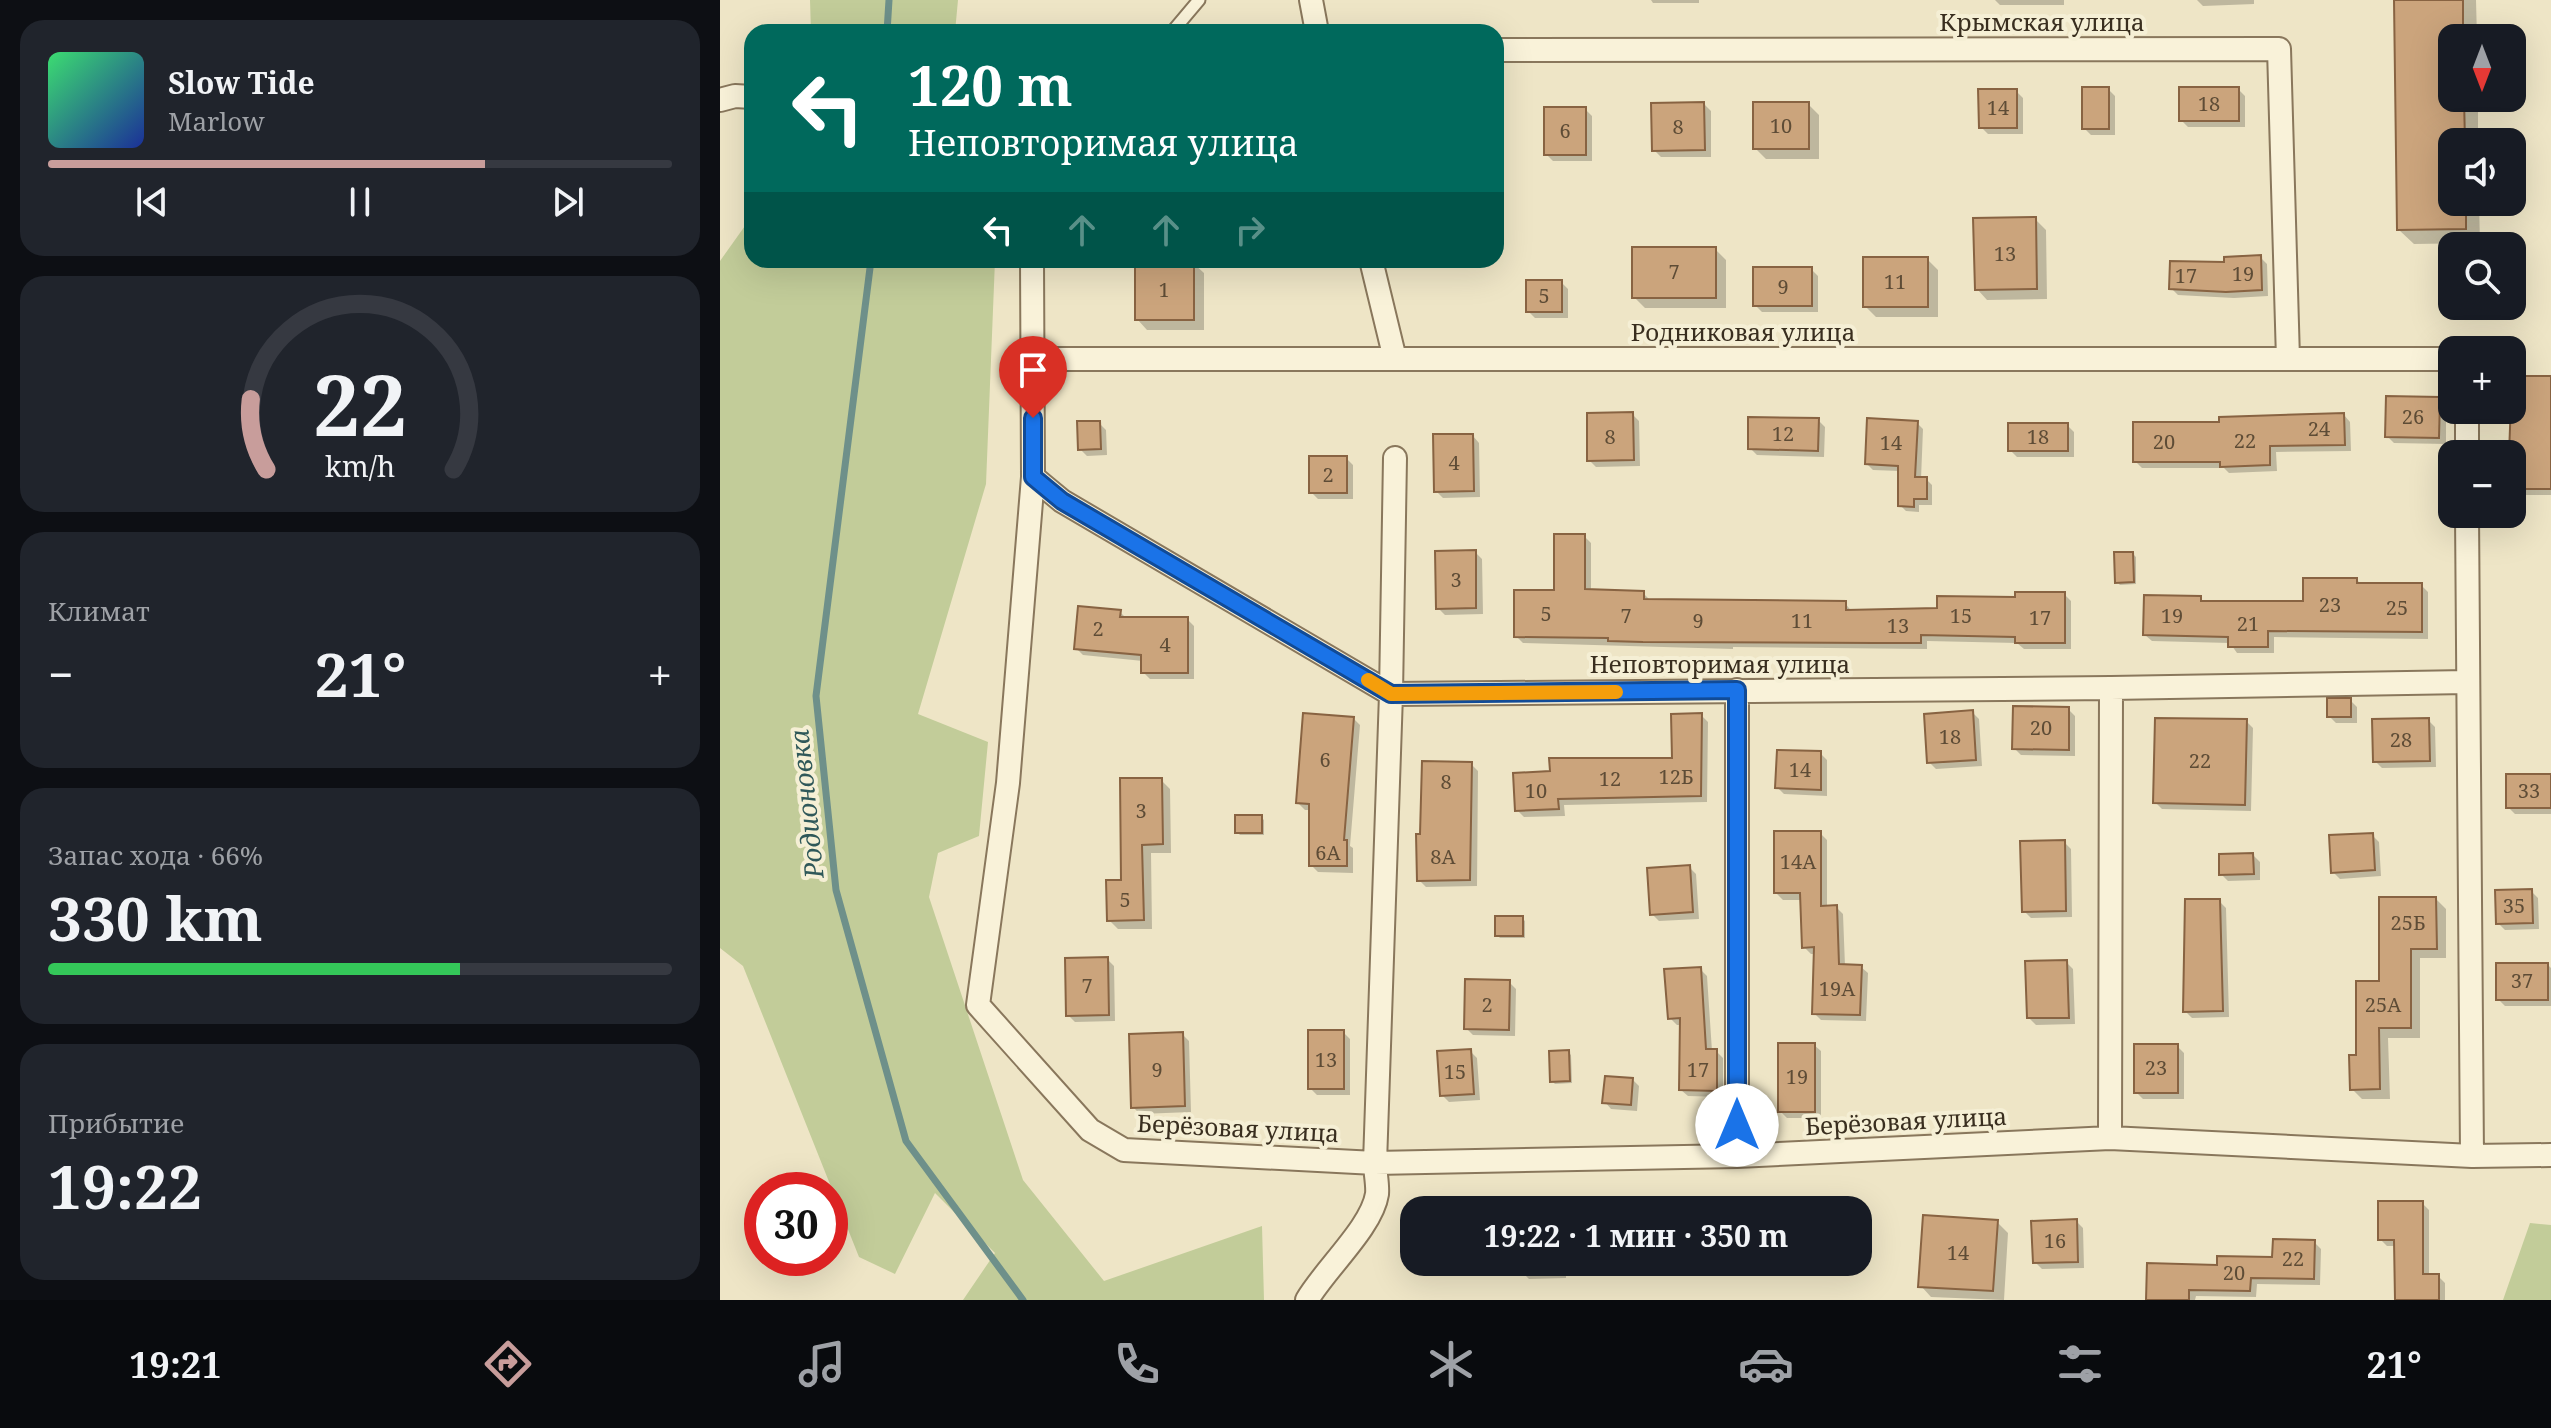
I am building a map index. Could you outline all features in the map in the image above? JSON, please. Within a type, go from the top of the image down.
[{"type":"street","points":[[1311,0],[1316,24]]},
{"type":"street","name":"Крымская улица","points":[[1504,50],[2279,49],[2288,359]]},
{"type":"street","points":[[720,100],[744,97]]},
{"type":"street","name":"Берёзовая улица","points":[[1032,268],[1033,477],[1008,783],[978,1005],[1090,1130],[1124,1150],[1375,1163],[1737,1156],[2110,1138],[2472,1156],[2551,1155]]},
{"type":"street","points":[[1373,268],[1395,359]]},
{"type":"street","name":"Родниковая улица","points":[[1034,359],[2438,359]]},
{"type":"street","points":[[1307,1300],[1367,1219],[1377,1194],[1375,1163],[1391,694],[1395,458]]},
{"type":"street","points":[[1033,477],[1062,501],[1391,694]]},
{"type":"street","points":[[2467,528],[2472,1156]]},
{"type":"street","name":"Неповторимая улица","points":[[1391,694],[2467,682]]},
{"type":"street","points":[[2110,1138],[2111,688]]},
{"type":"street","points":[[1737,690],[1737,1156]]},
{"type":"lane","points":[[1179,24],[1199,0]]},
{"type":"green space","points":[[810,0],[958,0],[956,24],[811,24]]},
{"type":"green space","points":[[744,227],[744,268],[995,268],[986,484],[918,714],[988,742],[979,836],[938,853],[929,897],[1023,1180],[1104,1281],[1262,1226],[1264,1300],[963,1300],[995,1253],[935,1193],[895,1274],[859,1257],[848,1229],[848,1172],[825,1172],[743,966],[720,948],[720,261]]},
{"type":"green space","points":[[2530,1223],[2551,1225],[2551,1300],[2503,1300]]},
{"type":"building","points":[[2394,0],[2463,0],[2463,24],[2438,24],[2438,112],[2464,112],[2465,128],[2438,128],[2438,216],[2466,216],[2466,229],[2397,230]]},
{"type":"building","points":[[2082,87],[2109,87],[2109,129],[2082,129]]},
{"type":"building","points":[[2179,87],[2239,87],[2239,121],[2179,121]]},
{"type":"building","points":[[1978,89],[2017,89],[2017,128],[1979,128]]},
{"type":"building","points":[[1704,102],[1705,150],[1652,151],[1651,103]]},
{"type":"building","points":[[1753,102],[1809,102],[1809,149],[1753,149]]},
{"type":"building","points":[[1544,107],[1586,107],[1586,155],[1544,155]]},
{"type":"building","points":[[2036,217],[2037,289],[1975,290],[1973,218]]},
{"type":"building","points":[[1632,247],[1716,247],[1716,298],[1632,298]]},
{"type":"building","points":[[2261,255],[2262,290],[2169,289],[2170,261],[2224,262],[2224,257]]},
{"type":"building","points":[[1863,257],[1928,257],[1928,307],[1863,307]]},
{"type":"building","points":[[1753,267],[1812,267],[1812,306],[1753,306]]},
{"type":"building","points":[[1135,268],[1194,268],[1194,320],[1135,320]]},
{"type":"building","points":[[1526,280],[1562,280],[1562,312],[1526,312]]},
{"type":"building","points":[[2526,376],[2551,376],[2551,489],[2526,489],[2526,440],[2510,440],[2510,424],[2526,424]]},
{"type":"building","points":[[2386,396],[2438,397],[2439,438],[2385,437]]},
{"type":"building","points":[[1633,412],[1634,460],[1587,461],[1587,413]]},
{"type":"building","points":[[2344,413],[2345,445],[2270,446],[2270,465],[2220,467],[2220,462],[2133,462],[2133,422],[2219,422],[2219,417]]},
{"type":"building","points":[[1748,417],[1819,418],[1818,451],[1748,449]]},
{"type":"building","points":[[1867,418],[1918,421],[1915,477],[1927,477],[1927,499],[1914,499],[1914,507],[1898,506],[1898,466],[1865,464]]},
{"type":"building","points":[[1077,421],[1100,421],[1101,449],[1078,450]]},
{"type":"building","points":[[2008,423],[2068,423],[2068,451],[2008,451]]},
{"type":"building","points":[[1433,434],[1473,434],[1474,491],[1434,492]]},
{"type":"building","points":[[1309,456],[1347,456],[1347,493],[1309,493]]},
{"type":"building","points":[[1554,534],[1585,534],[1585,589],[1644,591],[1644,599],[1846,601],[1846,610],[1937,608],[1937,596],[2015,597],[2015,592],[2065,592],[2065,643],[2015,643],[2015,637],[1921,635],[1921,643],[1643,642],[1608,641],[1608,638],[1514,637],[1514,590],[1554,590]]},
{"type":"building","points":[[1476,550],[1476,608],[1436,609],[1435,551]]},
{"type":"building","points":[[2114,552],[2133,552],[2134,582],[2115,583]]},
{"type":"building","points":[[2303,578],[2357,578],[2357,583],[2422,583],[2422,632],[2268,631],[2268,647],[2228,647],[2228,637],[2143,635],[2144,595],[2201,596],[2201,601],[2303,601]]},
{"type":"building","points":[[1078,606],[1121,610],[1120,617],[1188,617],[1188,673],[1141,673],[1141,655],[1074,649]]},
{"type":"building","points":[[2327,698],[2351,698],[2351,717],[2327,717]]},
{"type":"building","points":[[2013,706],[2069,707],[2069,750],[2012,749]]},
{"type":"building","points":[[1973,710],[1976,760],[1927,763],[1924,714]]},
{"type":"building","points":[[1303,713],[1354,717],[1344,840],[1347,840],[1347,866],[1309,866],[1309,804],[1296,803]]},
{"type":"building","points":[[1702,713],[1701,796],[1558,799],[1559,809],[1515,811],[1513,773],[1550,771],[1549,758],[1672,758],[1671,714]]},
{"type":"building","points":[[2155,718],[2247,719],[2245,805],[2153,803]]},
{"type":"building","points":[[2429,718],[2430,761],[2373,762],[2372,719]]},
{"type":"building","points":[[1777,750],[1821,751],[1821,790],[1775,788]]},
{"type":"building","points":[[1422,761],[1472,762],[1470,880],[1417,881],[1416,834],[1420,834]]},
{"type":"building","points":[[2506,774],[2551,774],[2551,808],[2506,808]]},
{"type":"building","points":[[1120,778],[1162,778],[1163,844],[1142,845],[1144,920],[1107,921],[1106,880],[1121,880]]},
{"type":"building","points":[[1235,815],[1262,815],[1262,833],[1235,833]]},
{"type":"building","points":[[1774,831],[1821,831],[1821,906],[1837,905],[1839,964],[1862,965],[1860,1015],[1812,1014],[1814,947],[1802,948],[1800,893],[1774,893]]},
{"type":"building","points":[[2373,833],[2375,870],[2331,873],[2329,835]]},
{"type":"building","points":[[2065,840],[2066,911],[2022,912],[2020,841]]},
{"type":"building","points":[[2253,853],[2254,874],[2219,875],[2219,854]]},
{"type":"building","points":[[1690,865],[1693,912],[1650,915],[1647,868]]},
{"type":"building","points":[[2532,889],[2533,923],[2496,924],[2495,890]]},
{"type":"building","points":[[2379,897],[2436,897],[2437,949],[2411,949],[2411,1028],[2379,1028],[2380,1089],[2350,1090],[2349,1055],[2356,1055],[2356,981],[2379,981]]},
{"type":"building","points":[[2185,899],[2220,899],[2223,1011],[2183,1012]]},
{"type":"building","points":[[1495,916],[1523,916],[1523,936],[1495,936]]},
{"type":"building","points":[[1108,957],[1109,1015],[1066,1016],[1065,958]]},
{"type":"building","points":[[2067,960],[2069,1018],[2027,1018],[2025,961]]},
{"type":"building","points":[[2496,963],[2548,963],[2548,1000],[2496,1000]]},
{"type":"building","points":[[1701,967],[1706,1049],[1717,1049],[1717,1091],[1679,1090],[1680,1018],[1668,1019],[1664,969]]},
{"type":"building","points":[[1465,979],[1510,980],[1509,1030],[1464,1029]]},
{"type":"building","points":[[1308,1030],[1344,1030],[1344,1089],[1308,1089]]},
{"type":"building","points":[[1183,1032],[1185,1106],[1131,1108],[1129,1034]]},
{"type":"building","points":[[1778,1043],[1815,1043],[1815,1112],[1778,1112]]},
{"type":"building","points":[[2134,1044],[2178,1044],[2178,1093],[2134,1093]]},
{"type":"building","points":[[1471,1049],[1474,1094],[1440,1096],[1437,1051]]},
{"type":"building","points":[[1569,1050],[1570,1081],[1550,1082],[1549,1051]]},
{"type":"building","points":[[1605,1076],[1633,1078],[1631,1105],[1602,1103]]},
{"type":"building","points":[[2378,1201],[2423,1201],[2423,1274],[2439,1274],[2439,1300],[2395,1300],[2394,1240],[2378,1240]]},
{"type":"building","points":[[1923,1215],[1998,1220],[1993,1291],[1918,1287]]},
{"type":"building","points":[[2077,1219],[2078,1262],[2033,1263],[2031,1221]]},
{"type":"building","points":[[2273,1239],[2315,1240],[2314,1279],[2251,1278],[2250,1291],[2189,1290],[2189,1300],[2146,1300],[2147,1263],[2217,1265],[2217,1256],[2272,1257]]},
{"type":"waterway","name":"Родионовка","points":[[888,24],[889,0]]},
{"type":"waterway","name":"Родионовка","points":[[870,268],[816,696],[836,890],[906,1141],[1023,1300]]},
{"type":"slow traffic","points":[[1368,680],[1391,694],[1616,692]]},
{"type":"route","points":[[1033,418],[1033,477],[1062,501],[1391,694],[1737,690],[1737,1125]]}]
